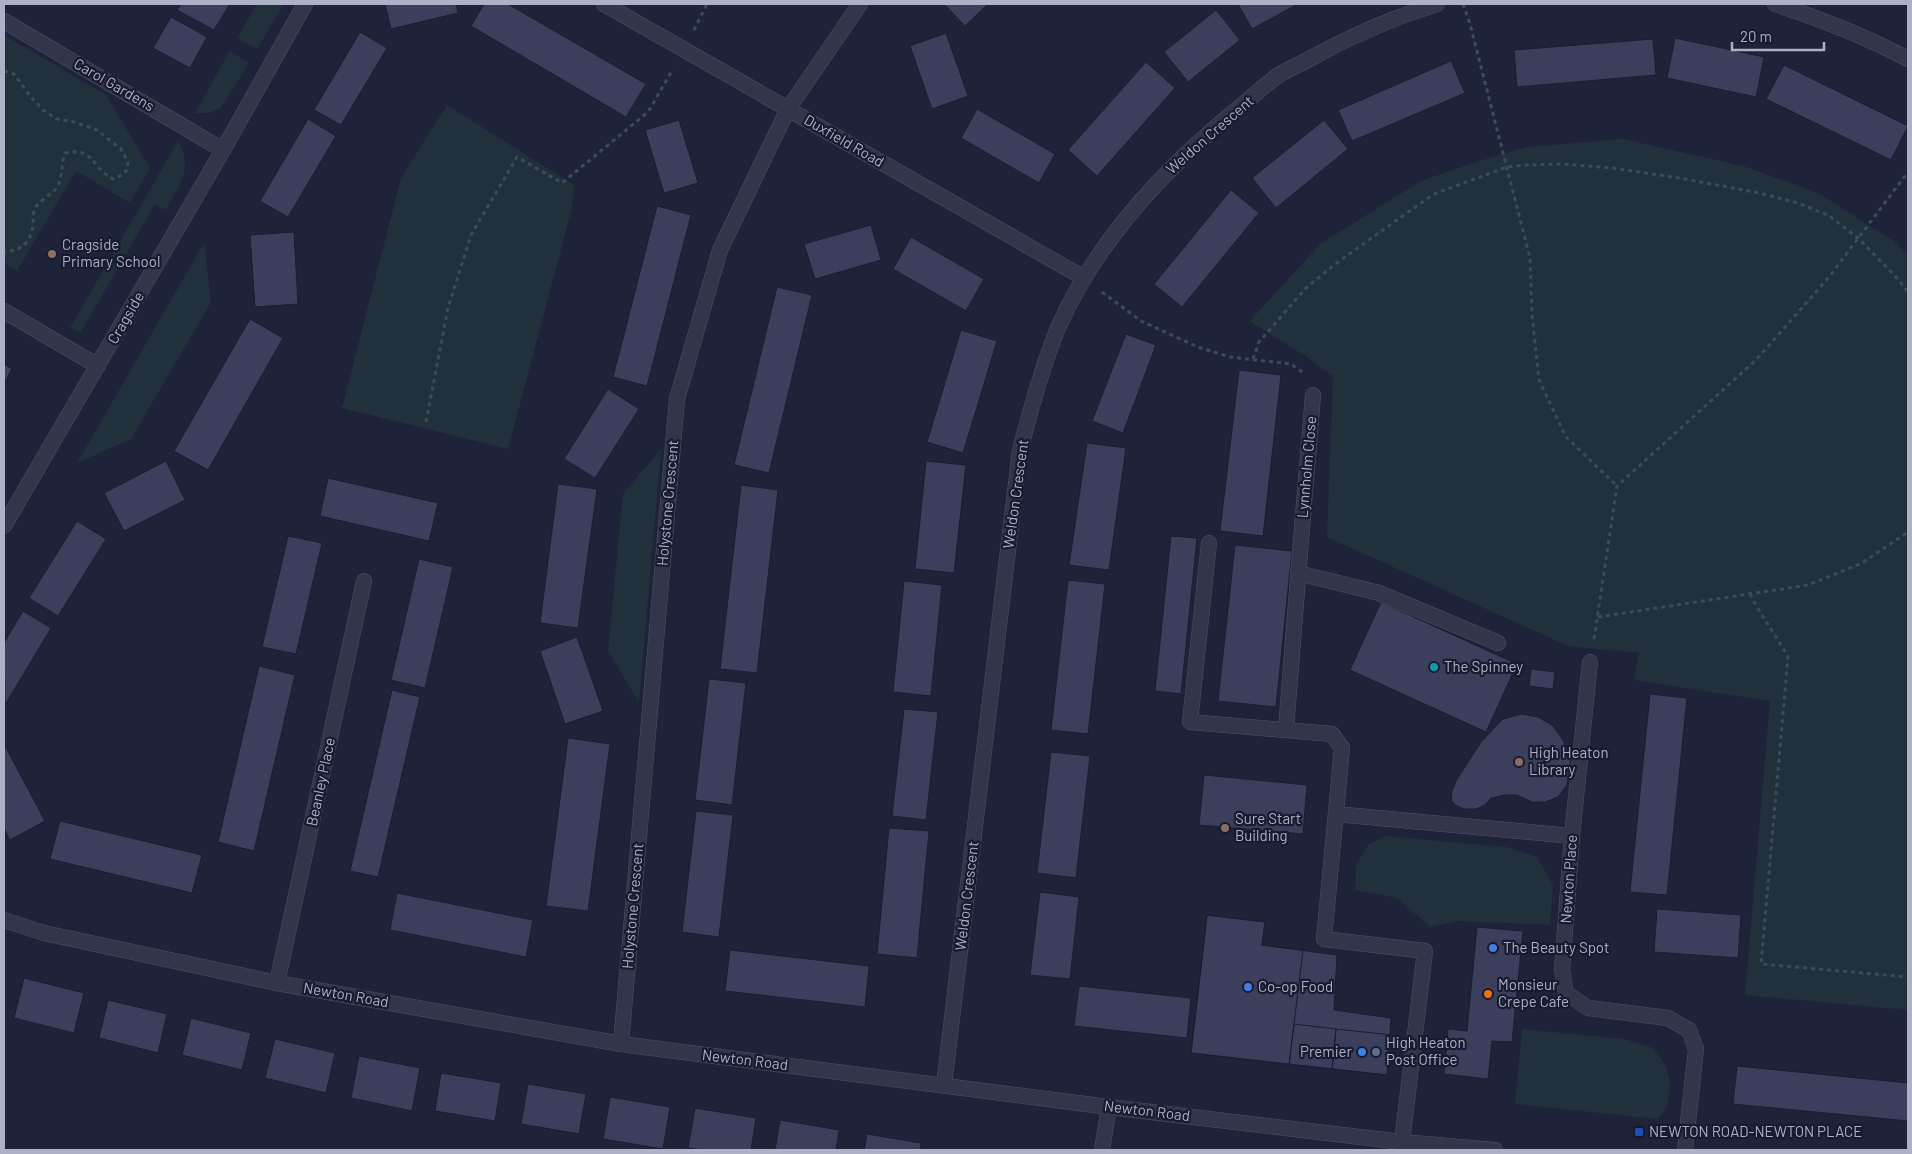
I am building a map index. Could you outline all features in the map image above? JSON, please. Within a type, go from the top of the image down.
[{"type":"street","name":"Cragside","points":[[4,526],[223,150],[305,4]]},
{"type":"street","name":"Duxfield Road","points":[[604,4],[1084,278]]},
{"type":"street","name":"Holystone Crescent","points":[[621,1044],[677,399],[720,250],[788,109],[860,4]]},
{"type":"street","name":"Weldon Crescent","points":[[944,1085],[1020,450],[1042,373],[1059,327],[1084,278],[1110,238],[1161,177],[1219,124],[1277,77],[1342,41],[1396,17],[1437,4]]},
{"type":"street","points":[[1774,4],[1825,20],[1876,42],[1908,59]]},
{"type":"street","name":"Carol Gardens","points":[[4,21],[223,150]]},
{"type":"street","points":[[4,311],[98,366]]},
{"type":"street","name":"Lynnholm Close","points":[[1286,729],[1313,395]]},
{"type":"street","points":[[1209,543],[1190,722],[1332,734],[1342,748],[1324,939],[1425,950],[1402,1142]]},
{"type":"street","points":[[1298,573],[1380,593],[1498,643]]},
{"type":"street","name":"Beanley Place","points":[[277,982],[364,581]]},
{"type":"street","name":"Newton Place","points":[[1590,662],[1572,836],[1562,970],[1566,993],[1588,1008],[1668,1018],[1689,1030],[1696,1049],[1685,1150]]},
{"type":"street","points":[[1336,814],[1572,836]]},
{"type":"street","name":"Newton Road","points":[[4,920],[44,933],[277,982],[621,1044],[1109,1107],[1402,1142],[1495,1150]]},
{"type":"street","points":[[1102,1150],[1109,1107]]},
{"type":"path","points":[[426,422],[448,308],[471,235],[517,157],[562,183],[648,112],[684,50],[707,4]]},
{"type":"path","points":[[1463,4],[1470,24],[1530,258],[1532,314],[1540,380],[1566,437],[1617,486]]},
{"type":"path","points":[[4,71],[14,74],[43,110],[57,119],[74,122],[97,130],[121,149],[128,162],[127,170],[113,179],[107,176],[86,153],[77,151],[65,153],[56,188],[41,200],[34,210],[32,232],[23,247],[15,251],[4,250]]},
{"type":"path","points":[[1253,359],[1259,342],[1282,314],[1306,288],[1334,265],[1434,194],[1507,167],[1563,164],[1613,168],[1755,192],[1798,203],[1828,215],[1858,238],[1908,292]]},
{"type":"path","points":[[1590,662],[1617,486],[1685,426],[1757,358],[1829,276],[1908,172]]},
{"type":"path","points":[[1084,278],[1142,321],[1198,347],[1230,357],[1291,364],[1304,372],[1313,395]]},
{"type":"path","points":[[1598,617],[1808,585],[1862,563],[1908,532]]},
{"type":"path","points":[[1750,594],[1788,657],[1761,964],[1908,977]]},
{"type":"shaded area","points":[[257,4],[284,4],[257,49],[237,38]]},
{"type":"shaded area","points":[[4,35],[106,95],[150,168],[130,203],[76,171],[17,271],[4,263]]},
{"type":"shaded area","points":[[230,51],[249,63],[221,108],[209,113],[195,113]]},
{"type":"shaded area","points":[[447,105],[574,185],[572,208],[508,449],[342,408],[401,178]]},
{"type":"shaded area","points":[[1623,139],[1743,166],[1818,193],[1894,241],[1908,255],[1908,1010],[1745,995],[1770,701],[1634,680],[1639,653],[1568,646],[1327,537],[1333,376],[1250,321],[1320,244],[1421,181],[1526,147]]},
{"type":"shaded area","points":[[178,141],[183,151],[185,169],[180,185],[166,210],[155,204],[81,332],[70,328]]},
{"type":"shaded area","points":[[204,243],[211,302],[131,439],[77,463]]},
{"type":"shaded area","points":[[661,449],[639,702],[608,651],[623,494]]},
{"type":"shaded area","points":[[1385,836],[1506,847],[1537,857],[1553,885],[1550,925],[1458,921],[1430,927],[1397,898],[1355,890],[1356,865],[1368,845]]},
{"type":"shaded area","points":[[1522,1029],[1624,1039],[1653,1048],[1666,1066],[1670,1082],[1668,1104],[1658,1119],[1515,1104]]},
{"type":"building","points":[[181,4],[230,4],[214,30],[177,10]]},
{"type":"building","points":[[385,4],[456,4],[458,13],[391,29]]},
{"type":"building","points":[[484,4],[508,4],[646,84],[626,117],[471,26]]},
{"type":"building","points":[[944,4],[988,4],[965,26]]},
{"type":"building","points":[[1238,4],[1298,4],[1252,29]]},
{"type":"building","points":[[1216,10],[1240,40],[1188,82],[1164,52]]},
{"type":"building","points":[[171,17],[207,37],[190,68],[153,48]]},
{"type":"building","points":[[360,32],[387,48],[341,125],[314,110]]},
{"type":"building","points":[[946,33],[968,96],[932,109],[910,46]]},
{"type":"building","points":[[1675,38],[1764,57],[1756,97],[1667,78]]},
{"type":"building","points":[[1653,39],[1656,75],[1517,87],[1514,50]]},
{"type":"building","points":[[1451,61],[1465,93],[1352,141],[1338,110]]},
{"type":"building","points":[[1146,62],[1175,88],[1097,176],[1068,150]]},
{"type":"building","points":[[1784,65],[1908,126],[1891,160],[1766,99]]},
{"type":"building","points":[[977,109],[1055,154],[1039,183],[961,138]]},
{"type":"building","points":[[308,119],[336,136],[288,217],[260,201]]},
{"type":"building","points":[[679,120],[698,183],[664,193],[645,130]]},
{"type":"building","points":[[1324,120],[1348,149],[1276,208],[1252,178]]},
{"type":"building","points":[[1231,190],[1259,213],[1182,307],[1154,284]]},
{"type":"building","points":[[657,206],[691,215],[647,386],[613,377]]},
{"type":"building","points":[[871,225],[881,260],[815,279],[804,244]]},
{"type":"building","points":[[294,232],[298,304],[255,307],[250,235]]},
{"type":"building","points":[[911,237],[984,279],[966,311],[893,269]]},
{"type":"building","points":[[777,287],[812,295],[769,473],[734,465]]},
{"type":"building","points":[[250,319],[283,338],[208,470],[174,451]]},
{"type":"building","points":[[961,330],[997,341],[963,453],[927,442]]},
{"type":"building","points":[[1126,334],[1156,345],[1123,433],[1092,421]]},
{"type":"building","points":[[4,364],[12,369],[4,383]]},
{"type":"building","points":[[1239,370],[1281,375],[1263,536],[1220,531]]},
{"type":"building","points":[[608,389],[639,409],[595,478],[564,459]]},
{"type":"building","points":[[1087,443],[1126,448],[1109,570],[1069,565]]},
{"type":"building","points":[[166,461],[185,500],[124,531],[104,493]]},
{"type":"building","points":[[926,461],[966,465],[954,573],[915,569]]},
{"type":"building","points":[[328,478],[438,503],[429,541],[320,516]]},
{"type":"building","points":[[558,484],[597,489],[578,628],[540,623]]},
{"type":"building","points":[[741,485],[778,490],[757,673],[720,669]]},
{"type":"building","points":[[77,521],[106,539],[58,616],[29,598]]},
{"type":"building","points":[[288,536],[322,543],[296,654],[262,647]]},
{"type":"building","points":[[1171,536],[1197,538],[1181,694],[1155,691]]},
{"type":"building","points":[[1235,545],[1292,551],[1276,707],[1218,701]]},
{"type":"building","points":[[419,559],[453,567],[425,688],[391,680]]},
{"type":"building","points":[[1068,580],[1105,584],[1088,734],[1051,730]]},
{"type":"building","points":[[904,581],[942,585],[931,696],[893,692]]},
{"type":"building","name":"The Spinney","points":[[1381,602],[1517,664],[1486,732],[1350,670]]},
{"type":"building","points":[[23,611],[51,628],[5,705],[4,643]]},
{"type":"building","points":[[577,637],[603,711],[565,724],[540,651]]},
{"type":"building","points":[[259,666],[295,675],[254,851],[218,842]]},
{"type":"building","points":[[1531,669],[1555,672],[1553,689],[1529,686]]},
{"type":"building","points":[[709,679],[746,683],[732,805],[695,800]]},
{"type":"building","points":[[392,690],[420,697],[378,877],[350,871]]},
{"type":"building","points":[[1650,694],[1687,698],[1667,895],[1630,892]]},
{"type":"building","points":[[904,709],[938,712],[926,820],[892,816]]},
{"type":"building","name":"High Heaton Library","points":[[1522,714],[1538,717],[1552,725],[1561,737],[1567,748],[1571,763],[1567,785],[1558,797],[1545,802],[1532,802],[1517,795],[1504,795],[1491,798],[1485,805],[1476,809],[1464,809],[1455,805],[1451,794],[1456,781],[1481,742],[1503,719]]},
{"type":"building","points":[[568,738],[610,744],[588,911],[546,906]]},
{"type":"building","points":[[4,744],[45,821],[10,840],[4,828]]},
{"type":"building","points":[[1051,752],[1090,756],[1076,878],[1037,873]]},
{"type":"building","points":[[1204,775],[1307,785],[1303,834],[1199,825]]},
{"type":"building","points":[[696,811],[733,815],[719,937],[682,932]]},
{"type":"building","points":[[60,821],[202,855],[192,893],[50,859]]},
{"type":"building","points":[[889,828],[929,831],[917,958],[877,954]]},
{"type":"building","points":[[1040,892],[1079,897],[1070,979],[1030,975]]},
{"type":"building","points":[[397,893],[533,920],[526,957],[390,930]]},
{"type":"building","points":[[1657,909],[1741,915],[1738,958],[1654,952]]},
{"type":"building","name":"Co-op Food","points":[[1207,915],[1265,922],[1262,945],[1303,950],[1289,1065],[1191,1053]]},
{"type":"building","name":"Co-op Food","points":[[1207,915],[1265,922],[1262,945],[1337,955],[1334,1010],[1391,1018],[1387,1075],[1191,1053]]},
{"type":"building","points":[[1477,927],[1523,931],[1512,1042],[1492,1041],[1488,1079],[1444,1074],[1448,1029],[1467,1031]]},
{"type":"building","points":[[730,950],[869,966],[865,1007],[725,991]]},
{"type":"building","points":[[24,978],[84,993],[74,1033],[14,1018]]},
{"type":"building","points":[[1079,986],[1191,998],[1187,1038],[1074,1026]]},
{"type":"building","points":[[108,1000],[167,1014],[158,1053],[99,1038]]},
{"type":"building","points":[[191,1018],[251,1033],[242,1070],[182,1055]]},
{"type":"building","points":[[1294,1024],[1336,1029],[1332,1069],[1289,1065]]},
{"type":"building","name":"Premier","points":[[1336,1029],[1392,1035],[1387,1075],[1332,1069]]},
{"type":"building","points":[[275,1039],[335,1053],[326,1093],[265,1078]]},
{"type":"building","points":[[359,1056],[420,1068],[412,1111],[351,1098]]},
{"type":"building","points":[[1737,1066],[1908,1083],[1908,1121],[1733,1104]]},
{"type":"building","points":[[441,1073],[501,1083],[495,1121],[435,1111]]},
{"type":"building","points":[[528,1084],[586,1094],[579,1134],[521,1124]]},
{"type":"building","points":[[610,1097],[670,1107],[663,1149],[603,1139]]},
{"type":"building","points":[[695,1108],[756,1118],[751,1150],[703,1150],[688,1148]]},
{"type":"building","points":[[780,1120],[839,1130],[836,1150],[775,1150]]},
{"type":"building","points":[[867,1134],[921,1143],[920,1150],[864,1150]]},
{"type":"place","name":"Cragside Primary School","points":[[52,254]]},
{"type":"place","name":"The Spinney","points":[[1434,667]]},
{"type":"place","name":"High Heaton Library","points":[[1519,762]]},
{"type":"place","name":"Sure Start Building","points":[[1225,828]]},
{"type":"place","name":"The Beauty Spot","points":[[1493,948]]},
{"type":"place","name":"Co-op Food","points":[[1248,987]]},
{"type":"place","name":"Monsieur Crepe Cafe","points":[[1488,994]]},
{"type":"place","name":"Premier","points":[[1362,1052]]},
{"type":"place","name":"High Heaton Post Office","points":[[1376,1052]]},
{"type":"place","name":"NEWTON ROAD-NEWTON PLACE","points":[[1639,1132]]}]
